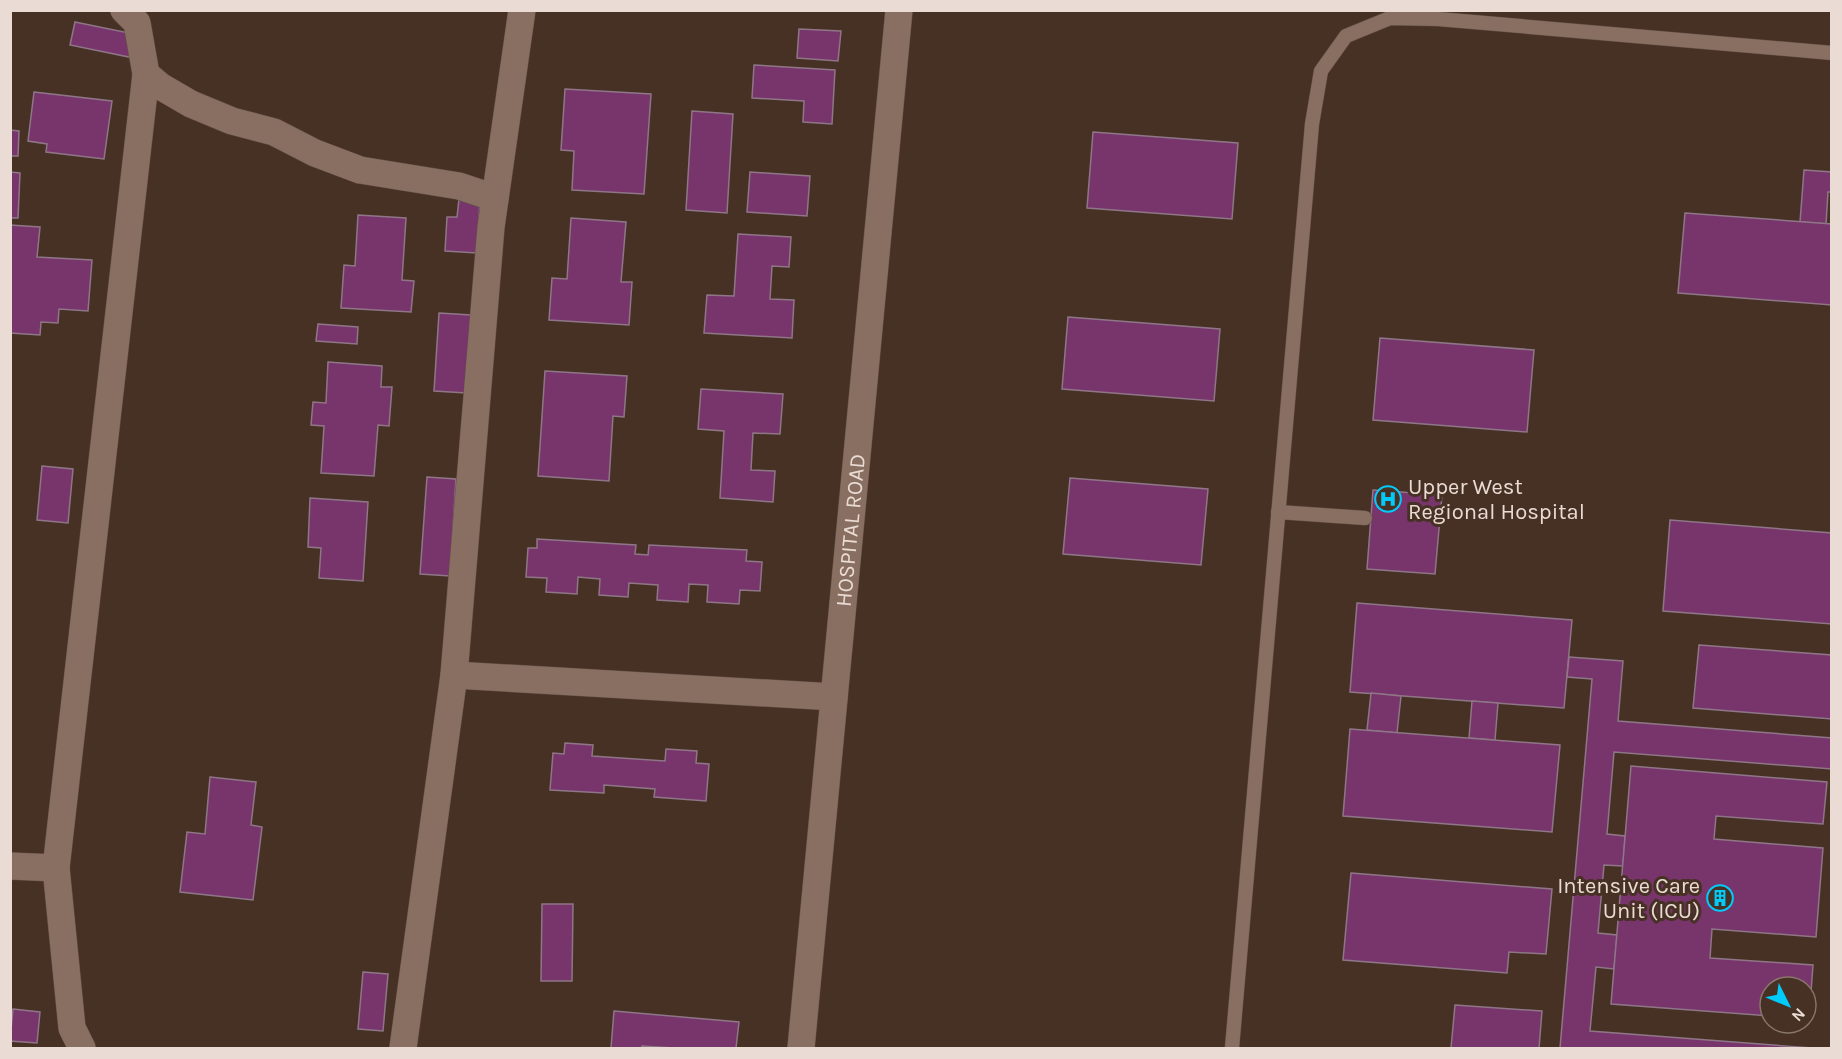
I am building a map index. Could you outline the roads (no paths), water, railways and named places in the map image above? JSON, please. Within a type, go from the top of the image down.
[{"type":"street","points":[[82,1048],[72,1028],[56,868],[146,74],[137,23],[124,10]]},
{"type":"street","points":[[403,1048],[454,675],[495,198],[522,10]]},
{"type":"street","name":"HOSPITAL ROAD","points":[[801,1048],[899,10]]},
{"type":"street","points":[[146,74],[160,86],[191,104],[232,121],[274,132],[315,153],[360,170],[459,186],[495,198]]},
{"type":"street","points":[[454,675],[834,697]]},
{"type":"street","points":[[10,866],[56,868]]},
{"type":"lane","points":[[1232,1048],[1312,124],[1321,72],[1346,36],[1390,18],[1438,19],[1832,52]]},
{"type":"lane","points":[[1278,512],[1365,518]]},
{"type":"place","name":"Upper West Regional Hospital","points":[[1388,499]]},
{"type":"place","name":"Intensive Care Unit (ICU)","points":[[1720,898]]}]
